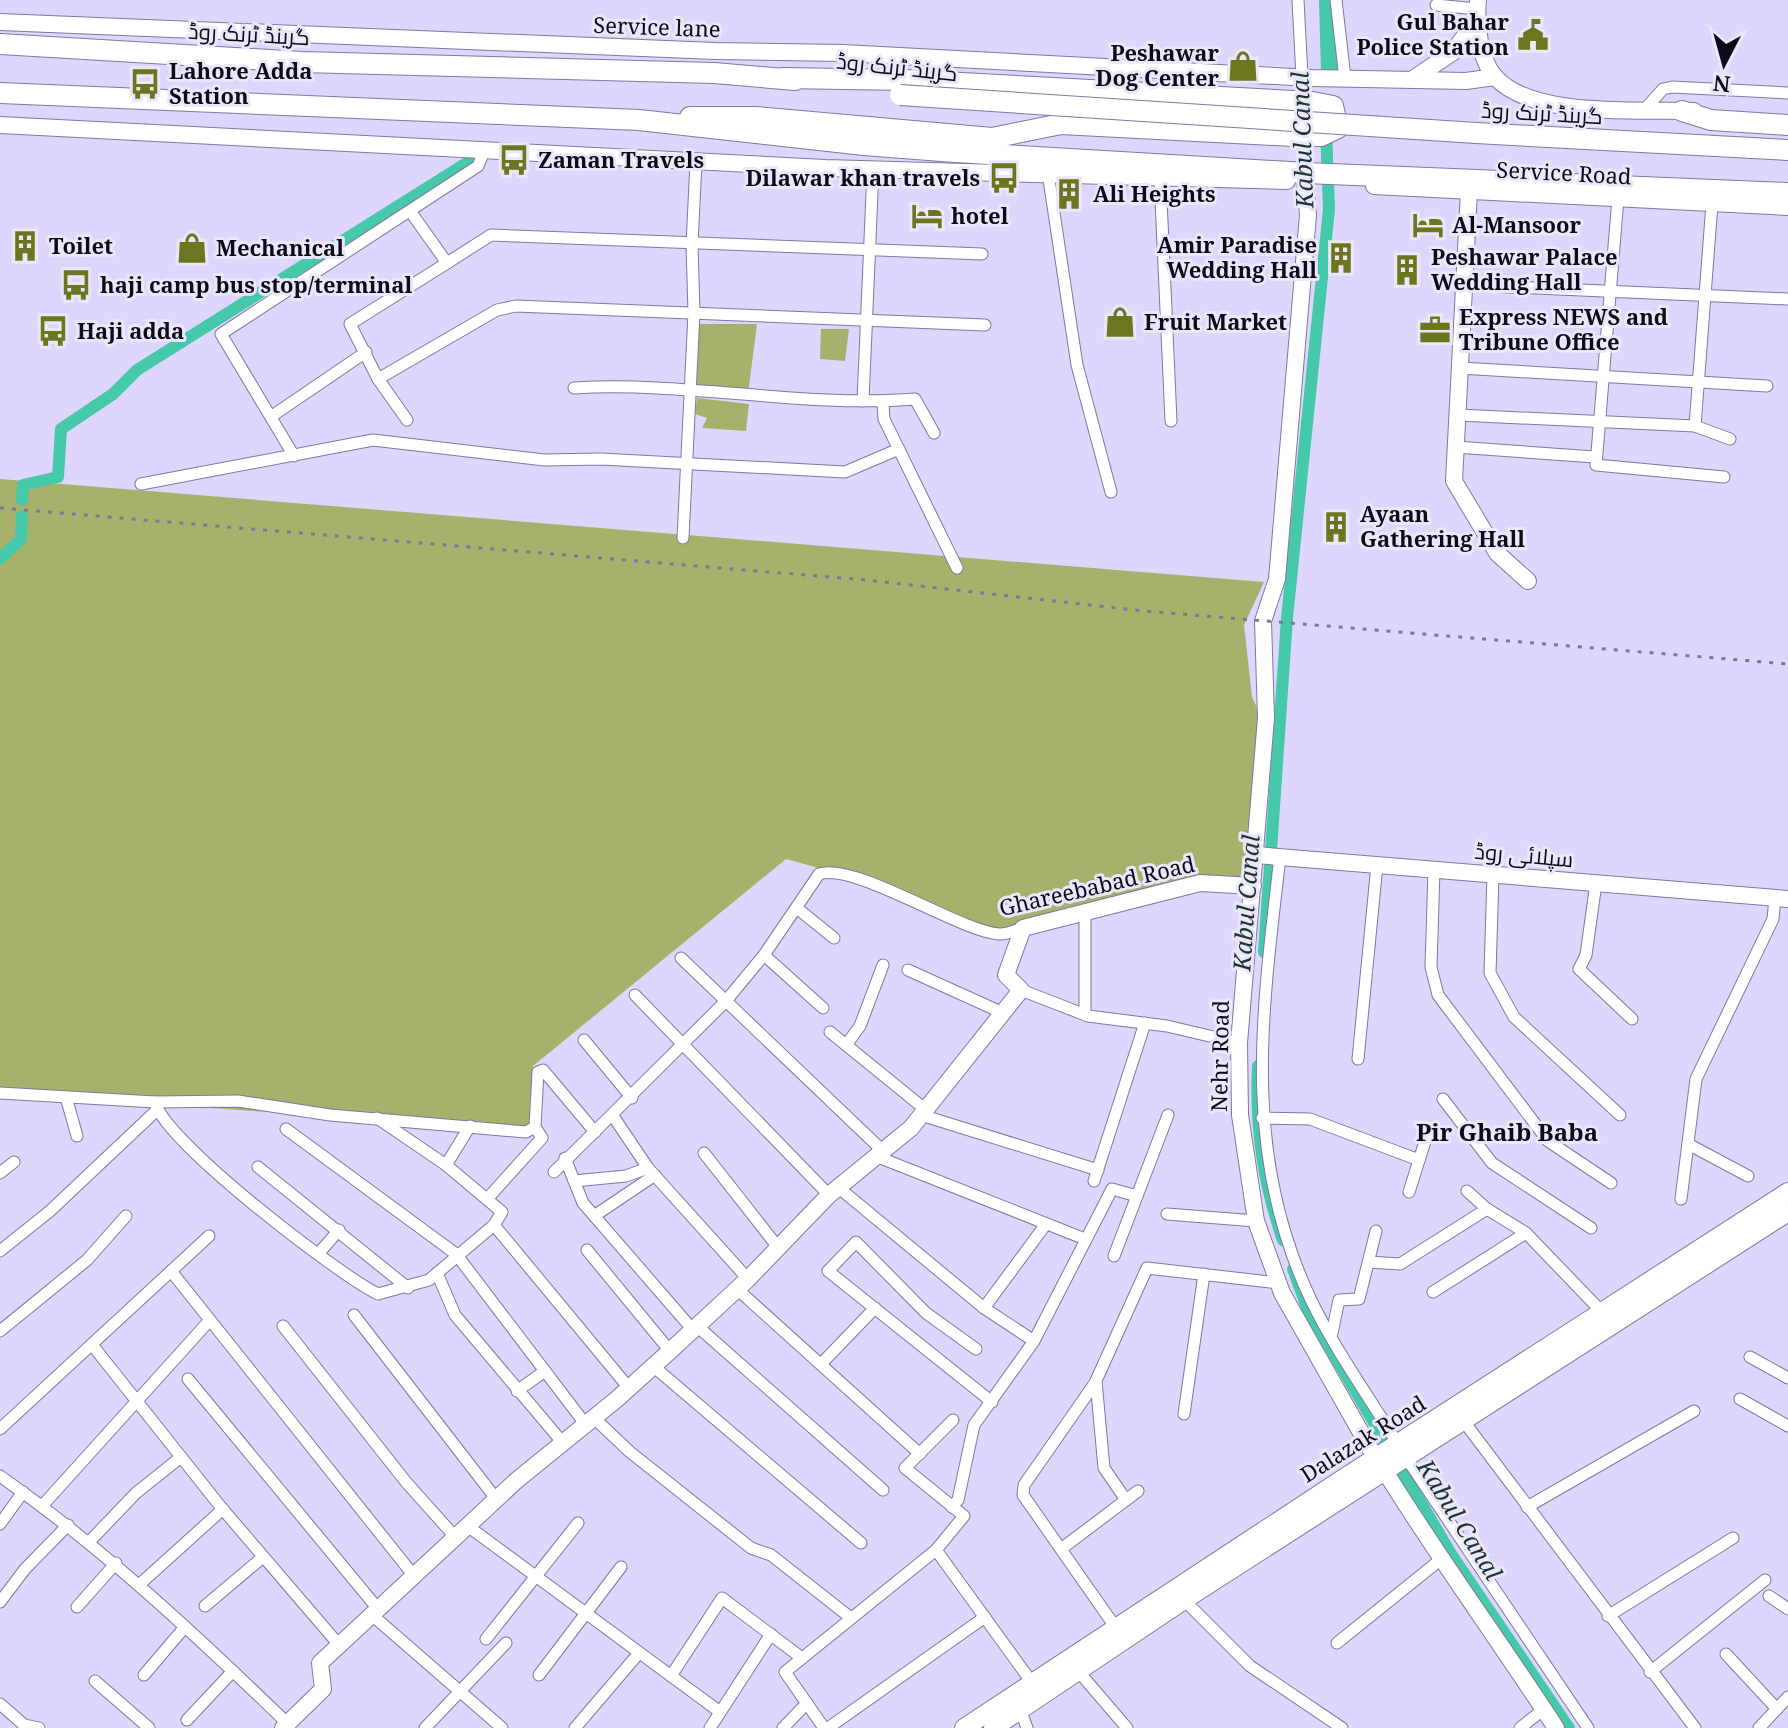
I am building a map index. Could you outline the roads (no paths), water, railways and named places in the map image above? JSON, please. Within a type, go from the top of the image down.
[{"type":"highway","name":"گرینڈ ٹرنک روڈ","points":[[0,44],[302,62],[714,73],[783,78],[900,95],[1788,150]]},
{"type":"highway","points":[[639,120],[743,117],[992,138],[1061,124],[1307,136],[1330,134],[1338,128],[1337,110],[1327,103],[906,80],[783,78]]},
{"type":"highway","points":[[0,93],[639,120],[915,149],[1309,179],[1788,193]]},
{"type":"highway","points":[[1682,111],[1711,120],[1788,125]]},
{"type":"main road","name":"Dalazak Road","points":[[1011,1723],[1079,1672],[1393,1459],[1601,1311],[1788,1192]]},
{"type":"main road","name":"Dalazak Road","points":[[964,1728],[1116,1628],[1393,1459],[1465,1423],[1788,1212]]},
{"type":"street","points":[[1298,0],[1307,78]]},
{"type":"street","points":[[1336,0],[1341,78]]},
{"type":"street","points":[[1436,5],[1477,9]]},
{"type":"street","points":[[1477,9],[1486,60],[1495,77],[1520,94],[1555,104],[1788,115]]},
{"type":"street","points":[[1413,79],[1453,52],[1477,9]]},
{"type":"street","name":"Service lane","points":[[0,22],[715,51],[843,53],[1307,78],[1466,81],[1495,77]]},
{"type":"street","points":[[302,33],[302,62]]},
{"type":"street","points":[[714,73],[715,51]]},
{"type":"street","points":[[1107,92],[1109,67]]},
{"type":"street","points":[[1230,98],[1231,74]]},
{"type":"street","points":[[1645,109],[1663,89],[1672,87],[1788,93]]},
{"type":"street","points":[[0,125],[873,170],[1309,179]]},
{"type":"street","points":[[294,456],[272,416],[221,339],[224,330],[478,166],[485,149]]},
{"type":"street","points":[[912,171],[915,149]]},
{"type":"street","points":[[683,538],[694,313],[692,245],[696,162]]},
{"type":"street","points":[[863,401],[867,250],[873,170]]},
{"type":"street","points":[[1048,173],[1077,365],[1111,492]]},
{"type":"street","points":[[1160,177],[1171,421]]},
{"type":"street","name":"Service Road","points":[[1338,178],[1469,191],[1788,207]]},
{"type":"street","name":"Nehr Road","points":[[1309,179],[1277,579],[1263,621],[1266,718],[1239,1043],[1240,1115],[1256,1221],[1279,1283],[1393,1459],[1440,1560],[1556,1728]]},
{"type":"street","points":[[1469,191],[1454,481],[1497,553],[1528,581]]},
{"type":"street","points":[[1618,198],[1596,465],[1724,477]]},
{"type":"street","points":[[1695,426],[1712,204]]},
{"type":"street","points":[[410,211],[447,263]]},
{"type":"street","points":[[407,420],[378,379],[366,352],[351,330],[353,320],[491,235],[982,254]]},
{"type":"street","points":[[1464,285],[1788,299]]},
{"type":"street","points":[[378,379],[497,310],[516,306],[985,325]]},
{"type":"street","points":[[272,416],[366,352]]},
{"type":"street","points":[[1460,368],[1767,386]]},
{"type":"street","points":[[574,388],[689,390],[883,402],[915,399],[934,433]]},
{"type":"street","points":[[883,402],[884,419],[957,568]]},
{"type":"street","points":[[1458,415],[1695,426],[1730,439]]},
{"type":"street","points":[[141,484],[373,440],[544,460],[601,459],[686,466],[845,472],[899,449]]},
{"type":"street","points":[[1456,447],[1595,457]]},
{"type":"street","name":"سپلائی روڈ","points":[[1256,855],[1781,899]]},
{"type":"street","points":[[1280,857],[1263,1038],[1262,1118],[1275,1206],[1311,1301],[1332,1333],[1393,1459],[1588,1728]]},
{"type":"street","points":[[1358,1059],[1377,865]]},
{"type":"street","points":[[1434,870],[1431,967],[1438,995],[1548,1141],[1611,1183]]},
{"type":"street","name":"Ghareebabad Road","points":[[798,909],[819,874],[833,872],[1000,934],[1200,883],[1253,886]]},
{"type":"street","points":[[1493,875],[1490,973],[1514,1017],[1620,1115]]},
{"type":"street","points":[[1596,883],[1586,955],[1579,969],[1632,1019]]},
{"type":"street","points":[[1681,1199],[1696,1079],[1781,899]]},
{"type":"street","points":[[554,1172],[565,1158],[684,1047],[764,955],[798,909],[834,938]]},
{"type":"street","points":[[1085,912],[1085,1015]]},
{"type":"street","points":[[1023,928],[1006,975],[1021,990],[1085,1015],[1145,1023],[1239,1043]]},
{"type":"street","points":[[764,955],[823,1008]]},
{"type":"street","points":[[681,958],[881,1154],[1085,1239]]},
{"type":"street","points":[[846,1045],[860,1026],[883,965]]},
{"type":"street","points":[[908,970],[1003,1013]]},
{"type":"street","points":[[0,1476],[90,1541],[140,1584],[233,1671],[285,1726],[323,1689],[320,1663],[497,1500],[670,1351],[743,1284],[777,1246],[834,1192],[881,1154],[924,1112],[1021,990]]},
{"type":"street","points":[[635,995],[684,1047],[834,1192],[984,1308],[1034,1341]]},
{"type":"street","points":[[830,1032],[924,1112],[1096,1176],[1145,1023]]},
{"type":"street","points":[[584,1040],[632,1098]]},
{"type":"street","points":[[488,1198],[542,1138],[535,1127],[538,1072],[543,1070],[595,1132]]},
{"type":"street","points":[[0,1093],[156,1106],[238,1101],[526,1132],[535,1127]]},
{"type":"street","points":[[66,1097],[77,1136]]},
{"type":"street","points":[[1443,1099],[1492,1163],[1591,1228]]},
{"type":"street","points":[[0,1251],[50,1211],[156,1106]]},
{"type":"street","points":[[156,1106],[218,1173],[319,1253],[378,1294],[408,1288],[437,1273],[494,1225],[502,1212],[446,1165],[377,1118]]},
{"type":"street","points":[[1114,1256],[1168,1115]]},
{"type":"street","points":[[613,1116],[652,1172],[743,1284],[821,1364],[920,1454]]},
{"type":"street","points":[[1262,1118],[1310,1119],[1419,1160]]},
{"type":"street","points":[[446,1165],[470,1126]]},
{"type":"street","points":[[286,1129],[456,1254],[545,1371],[590,1421],[751,1548],[771,1555],[851,1618]]},
{"type":"street","points":[[1409,1192],[1427,1135]]},
{"type":"street","points":[[1688,1144],[1748,1176]]},
{"type":"street","points":[[704,1153],[777,1246]]},
{"type":"street","points":[[565,1158],[583,1203],[695,1328],[883,1490]]},
{"type":"street","points":[[0,1173],[14,1162]]},
{"type":"street","points":[[258,1167],[408,1288]]},
{"type":"street","points":[[574,1181],[652,1172]]},
{"type":"street","points":[[594,1216],[652,1172]]},
{"type":"street","points":[[952,1507],[958,1500],[974,1425],[1034,1341],[1112,1189],[1137,1196]]},
{"type":"street","points":[[1467,1191],[1487,1209],[1526,1233],[1601,1311]]},
{"type":"street","points":[[1369,1262],[1400,1264],[1487,1209]]},
{"type":"street","points":[[1167,1214],[1256,1221]]},
{"type":"street","points":[[0,1331],[87,1260],[126,1216]]},
{"type":"street","points":[[984,1308],[1046,1224]]},
{"type":"street","points":[[494,1225],[629,1388]]},
{"type":"street","points":[[319,1253],[339,1230]]},
{"type":"street","points":[[1332,1333],[1339,1300],[1359,1299],[1376,1231]]},
{"type":"street","points":[[1433,1292],[1526,1233]]},
{"type":"street","points":[[0,1429],[209,1236]]},
{"type":"street","points":[[976,1349],[926,1313],[856,1242],[828,1271],[992,1402]]},
{"type":"street","points":[[587,1250],[670,1351]]},
{"type":"street","points":[[1116,1628],[1023,1495],[1024,1485],[1096,1381],[1147,1268],[1279,1283]]},
{"type":"street","points":[[171,1271],[414,1576]]},
{"type":"street","points":[[437,1273],[455,1315],[563,1443]]},
{"type":"street","points":[[1184,1414],[1204,1274]]},
{"type":"street","points":[[821,1364],[875,1308]]},
{"type":"street","points":[[354,1315],[497,1500]]},
{"type":"street","points":[[42,1506],[210,1320]]},
{"type":"street","points":[[283,1326],[406,1482],[463,1533],[536,1577],[720,1712]]},
{"type":"street","points":[[93,1346],[223,1509],[340,1646]]},
{"type":"street","points":[[1750,1357],[1788,1378]]},
{"type":"street","points":[[653,1366],[861,1543]]},
{"type":"street","points":[[517,1391],[545,1371]]},
{"type":"street","points":[[188,1379],[375,1612],[502,1728]]},
{"type":"street","points":[[1096,1381],[1104,1468],[1126,1500]]},
{"type":"street","points":[[1740,1399],[1788,1426]]},
{"type":"street","points":[[1527,1507],[1694,1411]]},
{"type":"street","points":[[953,1420],[905,1468],[964,1516],[936,1550],[785,1672],[826,1728],[985,1617]]},
{"type":"street","points":[[1465,1423],[1695,1728]]},
{"type":"street","points":[[90,1541],[136,1493],[181,1457]]},
{"type":"street","points":[[1061,1549],[1138,1491]]},
{"type":"street","points":[[0,1524],[23,1492]]},
{"type":"street","points":[[140,1584],[223,1509]]},
{"type":"street","points":[[486,1639],[578,1523]]},
{"type":"street","points":[[0,1602],[25,1569],[68,1525]]},
{"type":"street","points":[[1608,1616],[1733,1538]]},
{"type":"street","points":[[936,1550],[1033,1684]]},
{"type":"street","points":[[205,1606],[263,1557]]},
{"type":"street","points":[[1337,1643],[1440,1560]]},
{"type":"street","points":[[77,1607],[116,1563]]},
{"type":"street","points":[[539,1675],[621,1567]]},
{"type":"street","points":[[1650,1672],[1765,1580]]},
{"type":"street","points":[[1769,1596],[1788,1609]]},
{"type":"street","points":[[671,1676],[722,1598],[802,1658]]},
{"type":"street","points":[[1184,1600],[1250,1666],[1342,1728]]},
{"type":"street","points":[[144,1675],[184,1628]]},
{"type":"street","points":[[710,1728],[771,1634]]},
{"type":"street","points":[[425,1728],[506,1643]]},
{"type":"street","points":[[575,1728],[639,1653]]},
{"type":"street","points":[[1726,1654],[1777,1709]]},
{"type":"street","points":[[187,1720],[233,1671]]},
{"type":"street","points":[[1079,1672],[1127,1728]]},
{"type":"street","points":[[95,1681],[149,1728]]},
{"type":"street","points":[[1759,1728],[1788,1697]]},
{"type":"street","points":[[783,1728],[807,1703]]},
{"type":"street","points":[[0,1704],[29,1728],[39,1728]]},
{"type":"street","points":[[1520,1728],[1544,1709]]},
{"type":"waterway","name":"Kabul Canal","points":[[1264,952],[1287,618],[1329,209],[1326,129]]},
{"type":"waterway","points":[[22,500],[23,485],[58,477],[61,429],[113,394],[137,370],[473,159]]},
{"type":"waterway","points":[[0,559],[21,539],[22,516]]},
{"type":"waterway","name":"Kabul Canal","points":[[1258,1066],[1262,1154],[1270,1197],[1283,1240]]},
{"type":"waterway","name":"Kabul Canal","points":[[1293,1269],[1308,1310],[1451,1554],[1569,1728]]},
{"type":"railway","points":[[0,508],[866,580],[1144,611],[1788,664]]},
{"type":"place","name":"Gul Bahar Police Station","points":[[1533,35]]},
{"type":"place","name":"Peshawar Dog Center","points":[[1243,66]]},
{"type":"place","name":"Lahore Adda Station","points":[[145,84]]},
{"type":"place","name":"Zaman Travels","points":[[514,160]]},
{"type":"place","name":"Dilawar khan travels","points":[[1004,178]]},
{"type":"place","name":"Ali Heights","points":[[1069,194]]},
{"type":"place","name":"hotel","points":[[927,216]]},
{"type":"place","name":"Al-Mansoor","points":[[1428,225]]},
{"type":"place","name":"Toilet","points":[[25,246]]},
{"type":"place","name":"Mechanical","points":[[192,248]]},
{"type":"place","name":"Amir Paradise Wedding Hall","points":[[1341,258]]},
{"type":"place","name":"Peshawar Palace Wedding Hall","points":[[1407,270]]},
{"type":"place","name":"haji camp bus stop/terminal","points":[[76,285]]},
{"type":"place","name":"Fruit Market","points":[[1120,322]]},
{"type":"place","name":"Express NEWS and Tribune Office","points":[[1435,330]]},
{"type":"place","name":"Haji adda","points":[[53,331]]},
{"type":"place","name":"Ayaan Gathering Hall","points":[[1336,527]]},
{"type":"district","name":"Pir Ghaib Baba","points":[[1507,1133]]}]
